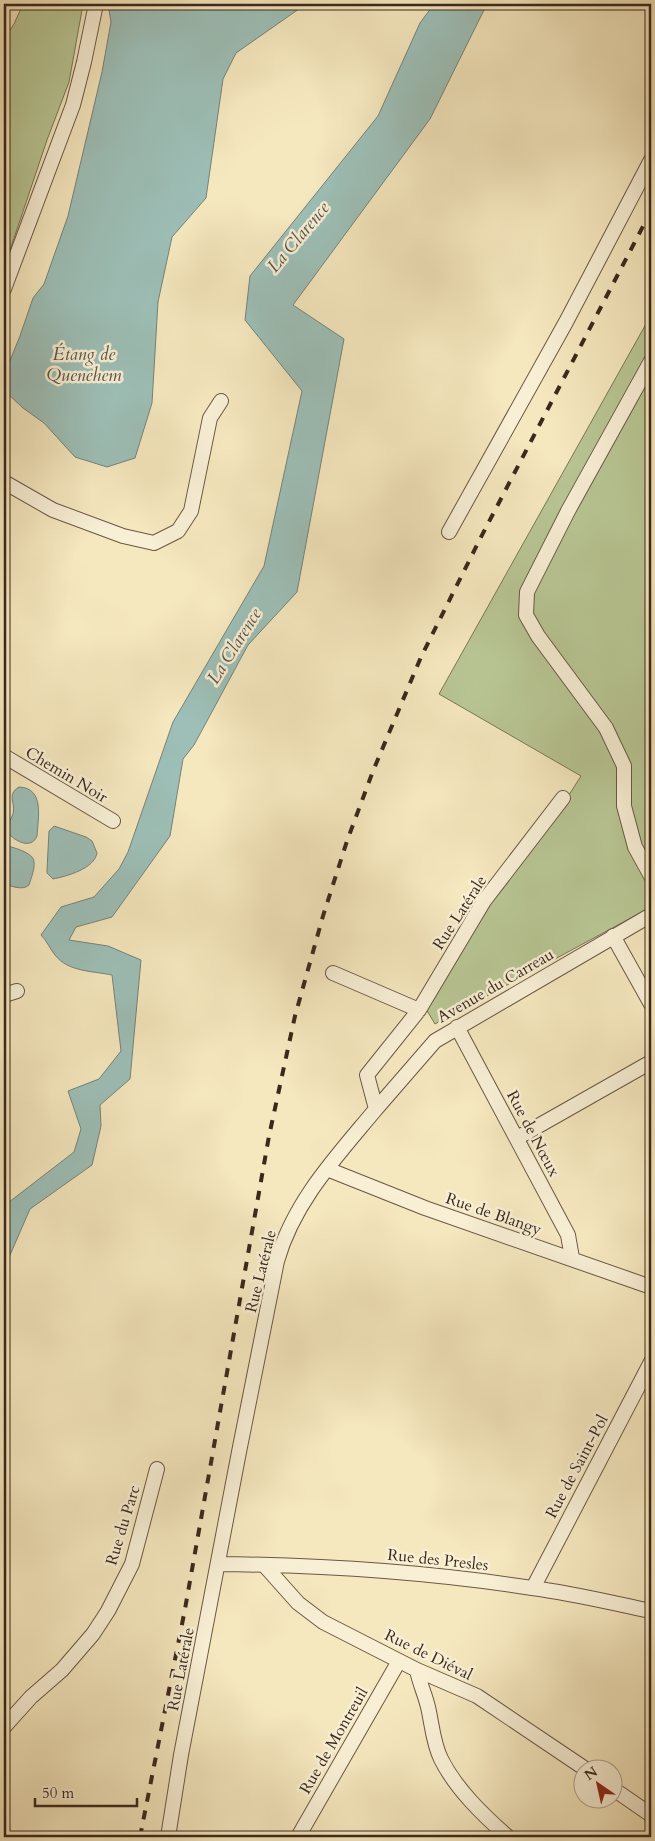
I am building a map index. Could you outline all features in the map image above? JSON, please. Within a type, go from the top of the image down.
[{"type":"street","points":[[4,289],[73,105],[96,4]]},
{"type":"street","points":[[449,532],[566,322],[651,160]]},
{"type":"street","points":[[651,361],[568,510],[527,592],[526,615],[538,636],[606,728],[624,766],[624,806],[635,847],[651,876]]},
{"type":"street","points":[[4,482],[53,510],[123,536],[154,543],[178,531],[191,511],[210,418],[221,401]]},
{"type":"street","name":"Chemin Noir","points":[[4,756],[113,821]]},
{"type":"street","name":"Rue Latérale","points":[[168,1837],[181,1755],[282,1243],[306,1198],[376,1109],[367,1075],[419,1010],[484,901],[563,798]]},
{"type":"street","name":"Avenue du Carreau","points":[[376,1109],[435,1040],[651,915]]},
{"type":"street","points":[[613,936],[651,1004]]},
{"type":"street","points":[[333,973],[419,1010]]},
{"type":"street","name":"Rue de Nœux","points":[[457,1027],[568,1235],[572,1258]]},
{"type":"street","points":[[517,1138],[651,1062]]},
{"type":"street","name":"Rue de Blangy","points":[[327,1169],[425,1208],[651,1287]]},
{"type":"street","name":"Rue de Saint-Pol","points":[[533,1588],[651,1362]]},
{"type":"street","name":"Rue du Parc","points":[[4,1727],[32,1697],[62,1670],[92,1634],[108,1611],[132,1564],[157,1469]]},
{"type":"street","name":"Rue des Presles","points":[[218,1564],[350,1568],[394,1572],[533,1588],[651,1611]]},
{"type":"street","name":"Rue de Diéval","points":[[264,1566],[298,1602],[312,1614],[337,1630],[417,1670],[477,1696],[572,1760]]},
{"type":"street","name":"Rue de Montreuil","points":[[298,1837],[399,1661]]},
{"type":"street","points":[[417,1670],[435,1743],[441,1759],[458,1785],[508,1837]]},
{"type":"street","points":[[622,1795],[651,1815]]},
{"type":"green space","points":[[23,4],[68,4],[82,10],[69,82],[47,140],[4,268],[4,39],[14,24]]},
{"type":"green space","points":[[651,315],[651,907],[435,1024],[423,1004],[478,899],[567,798],[581,776],[439,694]]},
{"type":"water","name":"Étang de Quenehem","points":[[108,4],[306,4],[236,53],[223,79],[206,198],[172,237],[158,302],[152,403],[135,458],[107,467],[75,457],[44,423],[23,408],[7,393],[5,373],[33,298],[44,284],[68,216],[102,72],[111,22]]},
{"type":"water","name":"La Clarence","points":[[434,4],[487,4],[430,119],[293,305],[344,339],[297,592],[248,645],[194,745],[183,759],[170,836],[112,917],[76,927],[69,940],[108,946],[141,960],[130,1079],[100,1105],[101,1126],[92,1165],[30,1209],[10,1255],[4,1284],[4,1206],[74,1152],[81,1129],[68,1091],[99,1079],[121,1051],[112,975],[81,970],[67,965],[60,961],[41,935],[61,907],[94,897],[119,869],[128,852],[173,722],[264,566],[302,391],[245,320],[250,276],[378,116],[420,23]]},
{"type":"water","points":[[19,787],[33,793],[38,805],[37,836],[30,843],[17,840],[6,830],[14,810],[12,796]]},
{"type":"water","points":[[54,826],[86,837],[92,841],[97,853],[91,863],[79,871],[53,879],[47,873],[47,870],[49,831]]},
{"type":"water","points":[[4,845],[22,851],[33,858],[33,871],[29,885],[26,887],[4,884]]},
{"type":"railway","points":[[140,1837],[185,1609],[269,1136],[295,1016],[323,916],[347,841],[373,771],[421,657],[480,539],[651,211]]}]
